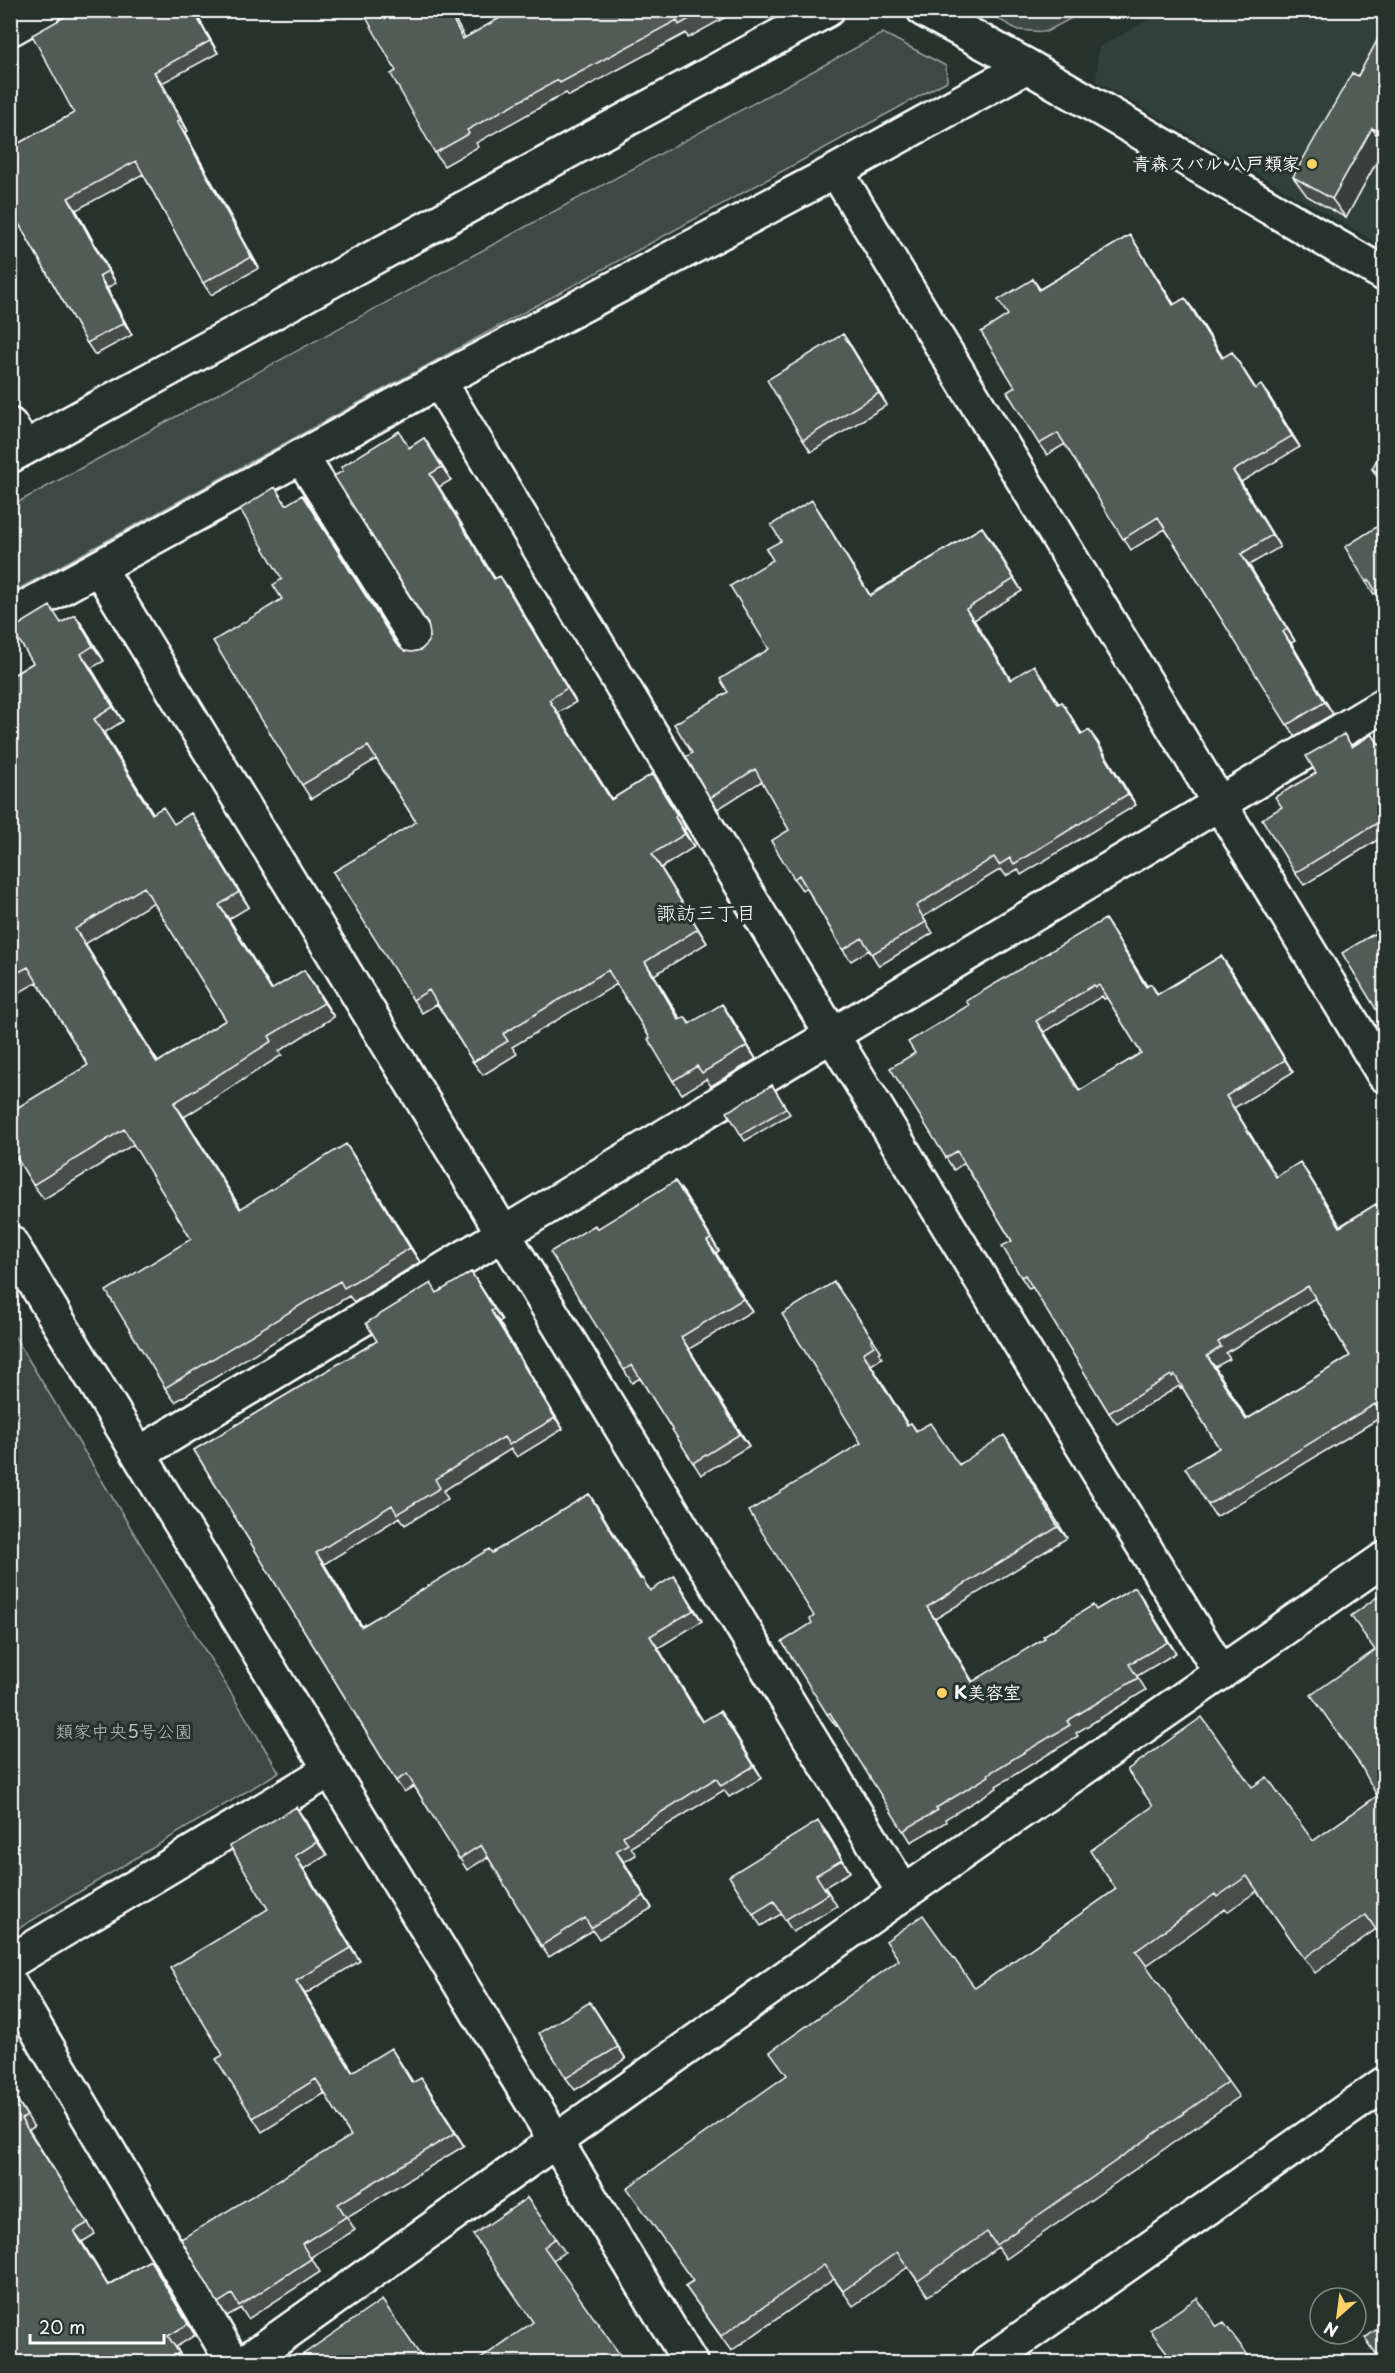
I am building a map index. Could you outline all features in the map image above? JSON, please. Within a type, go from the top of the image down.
[{"type":"street","points":[[10,29],[44,10]]},
{"type":"street","points":[[15,443],[827,10]]},
{"type":"street","points":[[924,10],[1027,66],[1384,274]]},
{"type":"street","points":[[10,616],[439,381],[836,171],[1027,66]]},
{"type":"street","points":[[836,171],[1384,1075]]},
{"type":"street","points":[[439,381],[832,1035],[1221,1673]]},
{"type":"street","points":[[301,456],[421,646]]},
{"type":"street","points":[[99,568],[502,1235],[904,1893]]},
{"type":"street","points":[[139,1454],[1384,705]]},
{"type":"street","points":[[10,1242],[690,2362]]},
{"type":"street","points":[[245,2362],[904,1893],[1384,1559]]},
{"type":"street","points":[[10,1962],[330,1770]]},
{"type":"street","points":[[10,1984],[233,2362]]},
{"type":"street","points":[[988,2362],[1384,2084]]},
{"type":"shaded area","name":"青森スバル 八戸類家","points":[[1165,11],[1384,11],[1384,247],[1096,81],[1099,47]]},
{"type":"green space","points":[[984,11],[1084,11],[1046,32],[1018,30]]},
{"type":"green space","points":[[883,33],[946,66],[947,81],[11,593],[11,506]]},
{"type":"green space","name":"類家中央5号公園","points":[[10,1329],[279,1772],[11,1933],[10,1933]]},
{"type":"building","points":[[77,10],[89,10],[91,14],[98,10],[193,10],[210,41],[154,72],[180,120],[177,121],[251,257],[203,283],[136,161],[68,198],[108,271],[99,276],[124,323],[87,343],[10,208],[10,148],[74,113],[32,35]]},
{"type":"building","points":[[362,10],[448,10],[463,39],[514,10],[705,10],[679,25],[677,20],[560,83],[558,80],[467,130],[469,134],[435,153],[391,74],[396,71]]},
{"type":"building","points":[[1384,28],[1384,134],[1372,128],[1332,199],[1293,177],[1352,73],[1358,76]]},
{"type":"building","points":[[1130,235],[1173,305],[1185,298],[1222,358],[1232,352],[1255,389],[1261,385],[1292,436],[1233,471],[1272,535],[1241,554],[1287,629],[1283,632],[1325,702],[1287,725],[1158,517],[1123,539],[1058,433],[1039,444],[1007,392],[1015,387],[981,332],[1008,315],[998,300],[1033,279],[1039,290]]},
{"type":"building","points":[[843,334],[879,393],[803,440],[767,380]]},
{"type":"building","points":[[399,431],[409,448],[424,438],[442,467],[430,474],[494,579],[500,576],[567,688],[549,700],[611,800],[652,774],[677,815],[675,817],[685,834],[652,854],[698,929],[645,962],[679,1020],[685,1017],[689,1024],[722,1004],[747,1046],[702,1073],[697,1066],[673,1081],[648,1039],[650,1038],[608,970],[503,1034],[508,1041],[473,1062],[429,990],[413,1000],[333,872],[416,822],[368,746],[302,785],[213,641],[282,599],[273,585],[282,579],[240,509],[275,487],[286,505],[302,495],[396,644],[404,651],[412,652],[421,650],[428,643],[430,634],[428,624],[334,476],[343,471],[341,467]]},
{"type":"building","points":[[1384,446],[1384,476],[1372,469]]},
{"type":"building","points":[[812,500],[870,596],[982,527],[1014,579],[966,609],[1010,680],[1034,665],[1058,704],[1062,702],[1081,735],[1089,730],[1128,794],[1014,864],[1010,858],[999,865],[994,857],[916,906],[926,922],[872,954],[862,938],[843,950],[799,875],[794,879],[771,841],[789,830],[755,769],[710,798],[686,757],[692,753],[674,724],[728,692],[720,679],[769,649],[730,586],[773,560],[766,549],[781,541],[771,525]]},
{"type":"building","points":[[1384,522],[1384,605],[1369,580],[1366,582],[1345,547]]},
{"type":"building","points":[[50,606],[61,623],[75,615],[93,646],[81,654],[113,707],[94,719],[152,814],[163,807],[174,824],[191,813],[239,892],[219,905],[271,990],[304,970],[324,1003],[269,1036],[272,1041],[174,1103],[240,1209],[346,1144],[410,1248],[344,1288],[340,1281],[165,1388],[106,1291],[191,1239],[124,1129],[33,1185],[10,1147],[10,1112],[88,1065],[28,967],[10,977],[10,677],[33,663],[12,629]],"holes":[[[144,887],[226,1020],[157,1063],[75,929]]]},
{"type":"building","points":[[1344,734],[1352,747],[1372,734],[1379,745],[1384,742],[1384,819],[1295,873],[1262,819],[1282,807],[1275,797],[1316,773],[1306,756]]},
{"type":"building","points":[[1105,919],[1146,987],[1151,984],[1157,995],[1221,956],[1285,1060],[1226,1096],[1276,1177],[1300,1162],[1340,1227],[1376,1204],[1384,1217],[1384,1419],[1375,1404],[1208,1505],[1185,1468],[1219,1448],[1175,1375],[1172,1377],[1171,1375],[1109,1413],[1025,1275],[1021,1277],[1002,1246],[1012,1241],[957,1151],[946,1158],[890,1068],[915,1053],[908,1042],[969,1005],[966,1001]],"holes":[[[1094,985],[1096,987],[1099,985],[1141,1053],[1079,1091],[1036,1021]],[[1308,1286],[1350,1356],[1246,1420],[1207,1356],[1221,1347],[1218,1342]]]},
{"type":"building","points":[[1375,933],[1381,942],[1384,940],[1384,1006],[1377,1011],[1342,953]]},
{"type":"building","points":[[772,1085],[786,1108],[741,1135],[727,1112]]},
{"type":"building","points":[[675,1181],[711,1239],[707,1241],[743,1299],[681,1337],[740,1434],[693,1463],[632,1365],[624,1370],[550,1252],[595,1225],[597,1229]]},
{"type":"building","points":[[471,1272],[494,1309],[491,1311],[555,1418],[509,1445],[504,1437],[435,1479],[440,1488],[397,1514],[392,1505],[316,1553],[361,1627],[489,1549],[492,1553],[589,1494],[640,1579],[642,1578],[650,1591],[674,1576],[694,1610],[650,1636],[702,1722],[720,1711],[754,1766],[721,1786],[716,1778],[623,1836],[628,1844],[616,1851],[644,1896],[591,1928],[585,1918],[541,1946],[481,1845],[459,1859],[407,1774],[396,1781],[194,1450],[377,1341],[366,1323],[431,1283],[437,1293]]},
{"type":"building","points":[[834,1282],[873,1339],[871,1341],[874,1346],[863,1353],[907,1425],[911,1423],[916,1431],[930,1423],[959,1465],[1004,1435],[1058,1527],[927,1607],[972,1682],[1045,1638],[1043,1636],[1093,1605],[1096,1610],[1135,1587],[1168,1642],[1129,1664],[1138,1678],[1067,1721],[1070,1725],[988,1774],[989,1776],[903,1831],[830,1713],[827,1714],[782,1642],[812,1623],[810,1619],[814,1616],[749,1511],[861,1443],[782,1314]]},
{"type":"building","points":[[1384,1592],[1384,1941],[1366,1915],[1304,1958],[1247,1876],[1217,1897],[1215,1894],[1136,1951],[1228,2082],[996,2245],[987,2232],[918,2281],[897,2252],[843,2291],[824,2265],[721,2336],[685,2286],[693,2281],[627,2188],[787,2075],[770,2052],[899,1960],[886,1941],[923,1915],[975,1988],[1116,1889],[1090,1851],[1153,1806],[1127,1770],[1202,1717],[1252,1787],[1267,1777],[1313,1841],[1377,1796],[1361,1766],[1311,1695],[1375,1650],[1351,1616]]},
{"type":"building","points":[[296,1807],[317,1842],[295,1856],[351,1948],[296,1981],[352,2072],[391,2048],[412,2083],[421,2078],[455,2133],[338,2204],[346,2217],[302,2244],[311,2259],[239,2306],[232,2294],[218,2303],[181,2239],[351,2136],[316,2079],[253,2118],[216,2059],[223,2055],[170,1968],[268,1909],[230,1846]]},
{"type":"building","points":[[818,1821],[842,1860],[816,1875],[828,1894],[785,1920],[774,1901],[753,1914],[729,1876]]},
{"type":"building","points":[[590,2002],[618,2047],[566,2078],[539,2033]]},
{"type":"building","points":[[10,2090],[27,2116],[21,2119],[88,2223],[74,2231],[108,2286],[150,2260],[188,2324],[168,2336],[179,2353],[164,2362],[10,2362]]},
{"type":"building","points":[[527,2198],[556,2238],[544,2247],[625,2362],[476,2362],[533,2322],[473,2235]]},
{"type":"building","points":[[1384,2251],[1384,2266],[1378,2256]]},
{"type":"building","points":[[1197,2298],[1217,2327],[1224,2323],[1253,2362],[1174,2362],[1150,2330]]},
{"type":"building","points":[[382,2300],[425,2362],[292,2362]]},
{"type":"building","points":[[1384,2324],[1384,2362],[1368,2342],[1368,2336]]},
{"type":"place","name":"青森スバル 八戸類家","points":[[1312,164]]},
{"type":"place","name":"K美容室","points":[[942,1693]]},
{"type":"district","name":"諏訪三丁目","points":[[706,913]]}]
